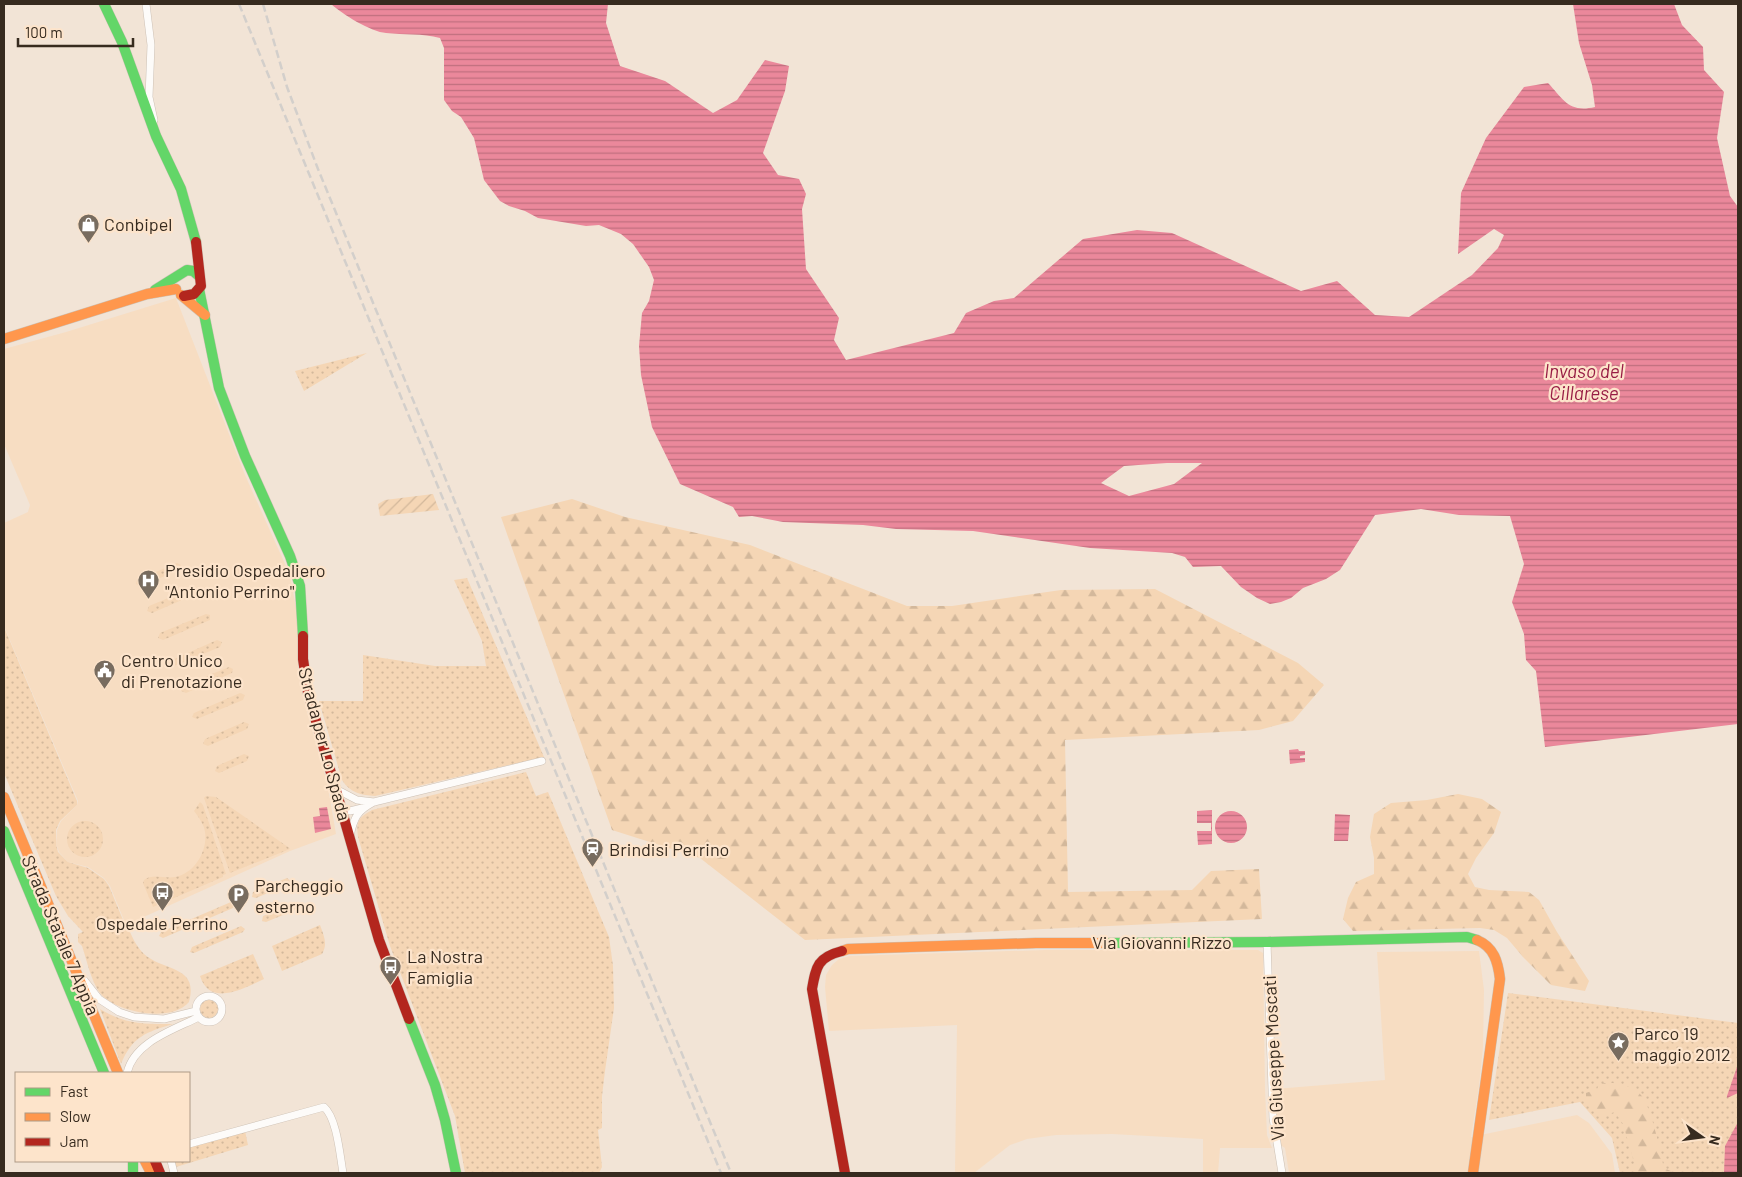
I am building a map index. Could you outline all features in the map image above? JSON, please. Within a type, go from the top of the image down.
[{"type":"main road","points":[[104,4],[122,42],[156,136],[181,189],[195,236],[201,282],[200,289],[193,296],[180,293],[147,294]]},
{"type":"main road","points":[[4,339],[147,294],[185,270],[196,247]]},
{"type":"main road","points":[[185,270],[193,271],[199,276]]},
{"type":"main road","points":[[175,278],[180,293],[205,315]]},
{"type":"main road","name":"Strada per Lo Spada","points":[[200,289],[219,388],[245,456],[298,578],[302,600],[305,676],[379,940],[435,1085],[445,1120],[456,1173]]},
{"type":"main road","name":"Strada Statale 7 Appia","points":[[4,797],[118,1072]]},
{"type":"main road","name":"Strada Statale 7 Appia","points":[[4,831],[104,1072]]},
{"type":"main road","name":"Via Giovanni Rizzo","points":[[845,1173],[812,989],[814,971],[827,955],[848,949],[917,946],[1036,943],[1267,942],[1467,937],[1478,939],[1490,948],[1499,962],[1500,979],[1473,1173]]},
{"type":"street","points":[[146,4],[151,45],[149,97],[157,131],[156,136]]},
{"type":"street","points":[[342,809],[350,811],[374,802],[542,761]]},
{"type":"street","points":[[336,789],[357,800],[374,802]]},
{"type":"street","points":[[342,809],[357,800]]},
{"type":"street","points":[[349,837],[353,824],[362,808]]},
{"type":"street","name":"Via Giuseppe Moscati","points":[[1267,942],[1273,1118],[1282,1173]]},
{"type":"street","points":[[76,969],[99,999],[119,1012],[134,1017],[164,1019],[198,1014],[138,1051],[129,1064],[127,1072]]},
{"type":"street","points":[[190,1144],[324,1107],[329,1111],[332,1121],[343,1173]]},
{"type":"shaded area","name":"Presidio Ospedaliero \"Antonio Perrino\"","points":[[176,298],[245,475],[290,575],[299,624],[298,670],[303,697],[327,782],[336,834],[290,851],[126,925],[110,886],[104,878],[88,867],[68,862],[59,852],[56,844],[57,830],[61,821],[77,805],[78,801],[4,626],[4,523],[28,512],[30,505],[4,444],[4,349]]},
{"type":"shaded area","points":[[1046,950],[1258,950],[1263,953],[1267,1135],[1272,1148],[1220,1148],[1218,1173],[1203,1173],[1203,1139],[1112,1134],[1056,1135],[1027,1139],[1010,1145],[974,1173],[955,1173],[957,1025],[829,1031],[825,987],[826,975],[832,965],[839,959],[850,956]]},
{"type":"shaded area","points":[[1479,951],[1484,990],[1483,1047],[1471,1137],[1577,1115],[1589,1123],[1612,1154],[1615,1173],[1289,1173],[1285,1148],[1279,1144],[1275,1089],[1385,1080],[1377,952]]},
{"type":"green space","points":[[367,353],[304,391],[295,371]]},
{"type":"green space","points":[[433,494],[439,510],[380,516],[378,504],[385,500]]},
{"type":"green space","points":[[572,499],[625,517],[750,545],[907,606],[952,606],[1061,590],[1155,589],[1298,663],[1324,685],[1293,721],[1259,730],[1065,740],[1068,892],[1192,890],[1211,871],[1259,869],[1262,919],[805,940],[700,858],[612,830],[501,517]]},
{"type":"green space","points":[[177,563],[181,565],[180,570],[140,586],[136,584],[137,580]]},
{"type":"green space","points":[[467,578],[544,757],[375,796],[352,791],[342,780],[319,701],[363,701],[363,655],[435,666],[486,666],[482,641],[454,580]]},
{"type":"green space","points":[[195,587],[200,589],[198,593],[152,613],[147,611],[149,606]]},
{"type":"green space","points":[[206,614],[210,615],[210,620],[163,640],[158,638],[160,633]]},
{"type":"green space","points":[[4,627],[77,801],[77,805],[60,821],[56,830],[58,852],[68,862],[88,868],[104,879],[109,886],[123,920],[113,924],[121,923],[122,927],[128,927],[134,941],[144,954],[152,960],[178,971],[189,981],[191,990],[189,1002],[181,1008],[158,1014],[131,1010],[118,1006],[108,1000],[100,993],[94,983],[82,946],[78,942],[78,934],[83,932],[68,916],[56,896],[4,773]]},
{"type":"green space","points":[[217,640],[222,642],[220,647],[174,666],[170,664],[172,660]]},
{"type":"green space","points":[[229,667],[233,669],[232,673],[186,693],[181,691],[183,686]]},
{"type":"green space","points":[[240,693],[245,695],[243,700],[197,719],[192,717],[194,713]]},
{"type":"green space","points":[[244,722],[249,724],[247,729],[208,746],[203,744],[205,739]]},
{"type":"green space","points":[[244,754],[249,756],[247,761],[219,773],[215,771],[217,766]]},
{"type":"green space","points":[[526,772],[536,796],[548,792],[609,937],[613,966],[614,1008],[602,1096],[602,1128],[598,1130],[602,1167],[599,1173],[465,1173],[455,1116],[390,946],[358,837],[357,827],[359,820],[372,810]]},
{"type":"green space","points":[[1458,794],[1482,799],[1501,812],[1494,833],[1476,858],[1468,874],[1475,887],[1489,890],[1529,892],[1539,900],[1589,981],[1585,991],[1551,985],[1507,938],[1494,930],[1480,928],[1353,931],[1343,919],[1348,898],[1356,882],[1374,874],[1374,858],[1370,837],[1374,814],[1391,803],[1427,800]]},
{"type":"green space","points":[[206,796],[216,797],[290,849],[230,873],[204,798]]},
{"type":"green space","points":[[200,802],[203,805],[226,874],[153,907],[143,883],[144,880],[151,877],[175,877],[182,875],[194,866],[202,854],[205,832],[194,811]]},
{"type":"green space","points":[[85,821],[92,822],[98,826],[102,832],[102,846],[98,852],[92,856],[85,857],[78,856],[72,852],[68,846],[67,839],[68,832],[72,826],[78,822]]},
{"type":"green space","points":[[287,878],[291,881],[289,884],[256,898],[252,897],[253,892]]},
{"type":"green space","points":[[231,902],[235,904],[233,908],[163,938],[159,936],[161,932]]},
{"type":"green space","points":[[297,902],[301,903],[300,908],[266,922],[262,921],[263,916]]},
{"type":"green space","points":[[320,925],[325,943],[322,954],[282,971],[272,946]]},
{"type":"green space","points":[[241,926],[245,929],[243,932],[194,953],[190,952],[192,947]]},
{"type":"green space","points":[[253,954],[264,979],[229,993],[212,991],[205,986],[200,976]]},
{"type":"green space","name":"Parco 19 maggio 2012","points":[[1508,993],[1738,1023],[1738,1173],[1620,1173],[1612,1138],[1580,1102],[1489,1120]]},
{"type":"green space","points":[[209,1000],[217,1005],[218,1009],[213,1017],[209,1018],[201,1013],[200,1009],[205,1001]]},
{"type":"green space","points":[[100,1009],[127,1021],[173,1024],[141,1037],[130,1047],[121,1064]]},
{"type":"green space","points":[[1613,1083],[1632,1088],[1644,1099],[1658,1140],[1664,1168],[1675,1173],[1637,1173],[1623,1124],[1615,1112],[1601,1116],[1586,1099],[1586,1093],[1597,1089],[1599,1085]]},
{"type":"green space","points":[[245,1131],[248,1145],[176,1167],[174,1162],[190,1162],[190,1147]]},
{"type":"water","name":"Invaso del Cillarese","points":[[331,4],[608,4],[606,23],[620,66],[665,81],[713,113],[737,100],[765,60],[789,66],[785,91],[763,153],[778,175],[799,179],[806,194],[802,209],[806,269],[839,318],[834,340],[846,360],[954,333],[966,313],[994,301],[1014,298],[1083,239],[1137,230],[1172,233],[1301,291],[1337,281],[1375,315],[1409,317],[1472,275],[1498,248],[1504,235],[1494,229],[1458,254],[1461,193],[1486,138],[1524,87],[1548,83],[1563,100],[1573,107],[1595,107],[1592,85],[1579,43],[1573,4],[1674,4],[1682,25],[1703,47],[1704,70],[1724,92],[1717,138],[1730,196],[1738,207],[1738,724],[1545,747],[1536,671],[1526,660],[1524,634],[1512,602],[1524,564],[1510,516],[1459,515],[1421,509],[1375,515],[1340,570],[1326,579],[1303,588],[1291,598],[1270,604],[1241,587],[1221,566],[1193,567],[1185,557],[1172,553],[1090,548],[973,531],[896,529],[863,525],[783,522],[752,516],[739,517],[733,507],[680,484],[652,427],[641,375],[639,346],[642,313],[649,301],[654,280],[649,267],[633,244],[621,234],[599,225],[586,226],[538,218],[500,201],[484,180],[474,138],[461,117],[452,111],[444,100],[444,48],[440,38],[426,35],[380,32],[357,22]],"holes":[[[1202,463],[1174,484],[1129,496],[1101,483],[1124,466]]]},
{"type":"water","points":[[1298,749],[1299,751],[1305,751],[1305,755],[1300,756],[1300,758],[1305,758],[1305,762],[1290,764],[1289,750]]},
{"type":"water","points":[[327,807],[331,829],[315,833],[313,817],[320,816],[319,808]]},
{"type":"water","points":[[1212,810],[1212,844],[1198,845],[1197,831],[1211,831],[1211,823],[1197,823],[1197,811]]},
{"type":"water","points":[[1231,811],[1243,815],[1247,827],[1243,839],[1231,843],[1219,839],[1215,827],[1219,815]]},
{"type":"water","points":[[1335,814],[1350,815],[1348,841],[1334,841]]},
{"type":"water","points":[[1738,1064],[1738,1093],[1727,1098],[1727,1096]]},
{"type":"water","points":[[1738,1122],[1738,1173],[1724,1173],[1725,1146]]},
{"type":"railway","points":[[239,4],[721,1173]]},
{"type":"railway","points":[[263,4],[287,87],[318,169],[731,1173]]},
{"type":"traffic: fast","points":[[104,4],[122,42],[156,136],[181,189],[196,242]]},
{"type":"traffic: fast","points":[[155,290],[187,270],[193,271],[199,276]]},
{"type":"traffic: fast","points":[[199,289],[219,388],[245,456],[290,556],[300,586],[303,636]]},
{"type":"traffic: fast","points":[[4,831],[104,1072]]},
{"type":"traffic: fast","points":[[1104,943],[1267,942],[1467,937],[1477,940]]},
{"type":"traffic: fast","points":[[409,1019],[435,1085],[445,1120],[456,1173]]},
{"type":"traffic: fast","points":[[133,1162],[133,1173]]},
{"type":"traffic: slow","points":[[4,339],[147,294],[176,289]]},
{"type":"traffic: slow","points":[[181,295],[205,315]]},
{"type":"traffic: slow","points":[[4,797],[118,1072]]},
{"type":"traffic: slow","points":[[1473,1173],[1500,979],[1494,956],[1483,943],[1477,940]]},
{"type":"traffic: slow","points":[[842,951],[848,949],[1036,943],[1104,943]]},
{"type":"traffic: slow","points":[[146,1162],[151,1173]]},
{"type":"traffic: jam","points":[[184,296],[194,294],[201,286],[196,242]]},
{"type":"traffic: jam","points":[[303,636],[303,659],[308,693],[379,940],[409,1019]]},
{"type":"traffic: jam","points":[[842,951],[834,953],[823,960],[817,968],[812,989],[845,1173]]},
{"type":"traffic: jam","points":[[155,1162],[160,1173]]},
{"type":"place","name":"Conbipel","points":[[88,243]]},
{"type":"place","name":"Presidio Ospedaliero \"Antonio Perrino\"","points":[[149,599]]},
{"type":"place","name":"Centro Unico di Prenotazione","points":[[105,689]]},
{"type":"place","name":"Brindisi Perrino","points":[[593,868]]},
{"type":"place","name":"Ospedale Perrino","points":[[162,912]]},
{"type":"place","name":"Parcheggio esterno","points":[[239,914]]},
{"type":"place","name":"La Nostra Famiglia","points":[[391,985]]},
{"type":"place","name":"Parco 19 maggio 2012","points":[[1618,1062]]}]
